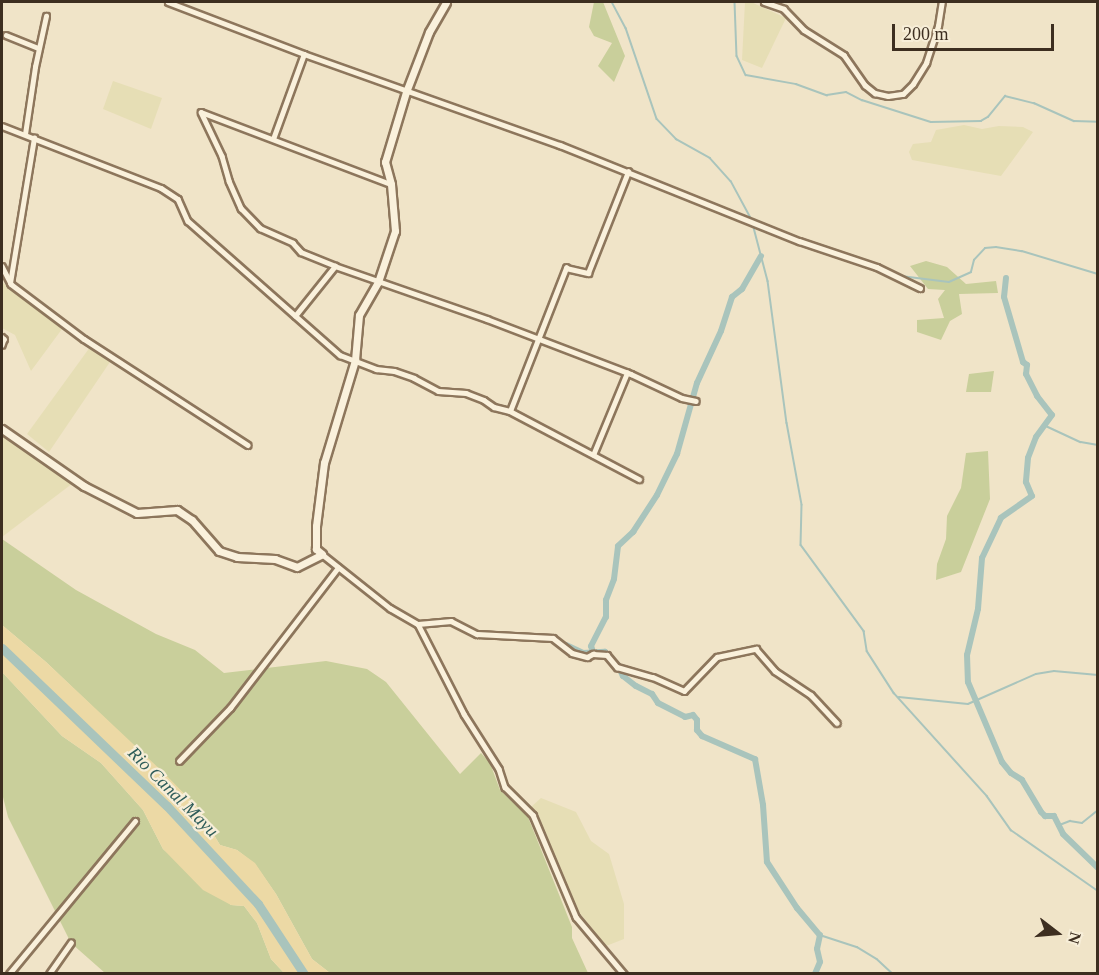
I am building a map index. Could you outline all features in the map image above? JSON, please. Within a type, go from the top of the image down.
[{"type":"street","points":[[168,2],[406,92],[560,145],[799,242],[877,267],[920,288]]},
{"type":"street","points":[[446,2],[429,32],[406,92],[385,162],[391,184],[394,231],[378,282],[359,315],[355,360],[324,463],[316,526],[316,549],[390,608],[418,624],[464,714],[499,769],[505,787],[533,815],[576,917],[624,974]]},
{"type":"street","points":[[764,2],[784,9],[804,30],[844,55],[855,66],[865,85],[875,93],[888,96],[903,94],[913,84],[926,63],[938,26],[942,2]]},
{"type":"street","points":[[25,134],[46,16]]},
{"type":"street","points":[[6,35],[39,48]]},
{"type":"street","points":[[273,139],[304,54]]},
{"type":"street","points":[[391,184],[201,112],[222,156],[229,181],[241,208],[260,228],[293,243],[301,252],[538,339],[627,373],[682,398],[696,401]]},
{"type":"street","points":[[2,126],[161,188],[178,199],[188,221],[340,355],[376,369],[394,371],[414,378],[438,392],[466,393],[494,407],[510,411],[639,480]]},
{"type":"street","points":[[10,283],[34,138]]},
{"type":"street","points":[[510,411],[566,268],[588,273],[628,172]]},
{"type":"street","points":[[2,266],[10,283],[84,339],[248,445]]},
{"type":"street","points":[[296,316],[335,266]]},
{"type":"street","points":[[2,337],[4,339],[2,345]]},
{"type":"street","points":[[593,455],[627,373]]},
{"type":"street","points":[[2,429],[84,486],[136,513],[177,510],[192,520],[219,550],[237,557],[274,559],[297,567],[322,554]]},
{"type":"street","points":[[179,761],[230,708],[338,568]]},
{"type":"street","points":[[418,624],[451,621],[477,634],[553,639],[572,652],[587,657],[593,654],[607,655],[617,668],[653,677],[684,691],[717,657],[756,649],[775,672],[811,695],[837,723]]},
{"type":"street","points":[[9,974],[135,821]]},
{"type":"street","points":[[49,974],[71,943]]},
{"type":"shaded area","points":[[745,2],[751,2],[786,18],[762,68],[742,60]]},
{"type":"shaded area","points":[[113,81],[162,98],[151,129],[103,109]]},
{"type":"shaded area","points":[[964,125],[982,129],[999,126],[1023,127],[1033,132],[1001,176],[912,160],[909,152],[913,144],[931,142],[936,130]]},
{"type":"shaded area","points":[[2,282],[62,329],[31,371],[15,335],[2,328]]},
{"type":"shaded area","points":[[93,343],[112,359],[49,452],[27,434]]},
{"type":"shaded area","points":[[2,435],[73,483],[2,537]]},
{"type":"shaded area","points":[[541,798],[576,812],[591,841],[609,854],[624,904],[624,939],[606,946],[579,912],[531,807]]},
{"type":"green space","points":[[594,2],[603,2],[625,56],[614,82],[598,66],[612,43],[594,36],[589,27]]},
{"type":"green space","points":[[926,261],[947,267],[966,284],[996,281],[998,293],[959,294],[962,314],[950,321],[941,340],[917,332],[917,320],[944,318],[938,299],[945,290],[928,289],[910,266]]},
{"type":"green space","points":[[994,371],[991,392],[966,392],[969,374]]},
{"type":"green space","points":[[988,451],[990,499],[961,572],[936,580],[937,564],[946,539],[947,516],[961,488],[966,453]]},
{"type":"green space","points":[[2,539],[76,590],[156,634],[195,650],[224,673],[326,661],[367,669],[386,682],[460,774],[481,753],[490,763],[500,790],[528,817],[572,927],[572,938],[588,973],[330,973],[312,959],[276,894],[255,864],[237,850],[220,845],[196,805],[46,662],[2,625]]},
{"type":"green space","points":[[2,672],[62,736],[101,763],[143,810],[163,849],[231,905],[244,906],[257,923],[271,959],[284,973],[105,973],[71,943],[8,817],[2,793]]},
{"type":"sand","points":[[2,625],[46,662],[165,774],[196,806],[220,845],[237,850],[255,863],[276,894],[312,959],[330,973],[284,973],[271,959],[257,923],[244,906],[231,905],[203,890],[163,849],[143,810],[101,763],[62,736],[2,672]]},
{"type":"waterway","points":[[612,2],[626,28],[657,119],[676,139],[710,158],[731,181],[752,220]]},
{"type":"waterway","points":[[735,2],[737,56],[746,75],[796,84],[827,95],[846,92],[862,100],[931,122],[981,121],[988,117],[1005,96],[1034,103],[1074,121],[1098,122]]},
{"type":"waterway","points":[[753,224],[768,281],[787,423],[802,505],[801,545],[864,631],[867,651],[894,693],[987,796],[1011,830],[1098,891]]},
{"type":"waterway","points":[[901,276],[949,282],[971,272],[974,260],[985,248],[996,247],[1022,251],[1098,274]]},
{"type":"waterway","points":[[593,652],[591,646],[606,617],[606,600],[614,579],[618,546],[633,532],[657,495],[677,454],[697,383],[721,331],[732,297],[742,289],[761,256]]},
{"type":"waterway","points":[[1006,278],[1004,297],[1023,362],[1027,365],[1026,374],[1037,396],[1052,415],[1036,437],[1028,458],[1026,482],[1032,496],[1001,518],[982,558],[978,609],[967,655],[968,682],[1002,762],[1011,773],[1022,780],[1041,812],[1045,816],[1054,816],[1063,834],[1098,868]]},
{"type":"waterway","points":[[1046,426],[1081,442],[1098,445]]},
{"type":"waterway","points":[[566,645],[583,653],[605,652],[618,665],[623,676],[652,694],[658,703],[685,717],[693,715],[697,720],[697,730],[702,736],[755,759],[763,805],[767,862],[797,908],[820,935],[817,949],[820,962],[815,974]]},
{"type":"waterway","name":"Rio Canal Mayu","points":[[2,648],[167,806],[258,904],[304,974]]},
{"type":"waterway","points":[[899,697],[968,704],[1036,674],[1054,671],[1098,675]]},
{"type":"waterway","points":[[1057,826],[1070,821],[1082,823],[1098,810]]},
{"type":"waterway","points":[[820,935],[857,947],[877,959],[893,974]]}]
